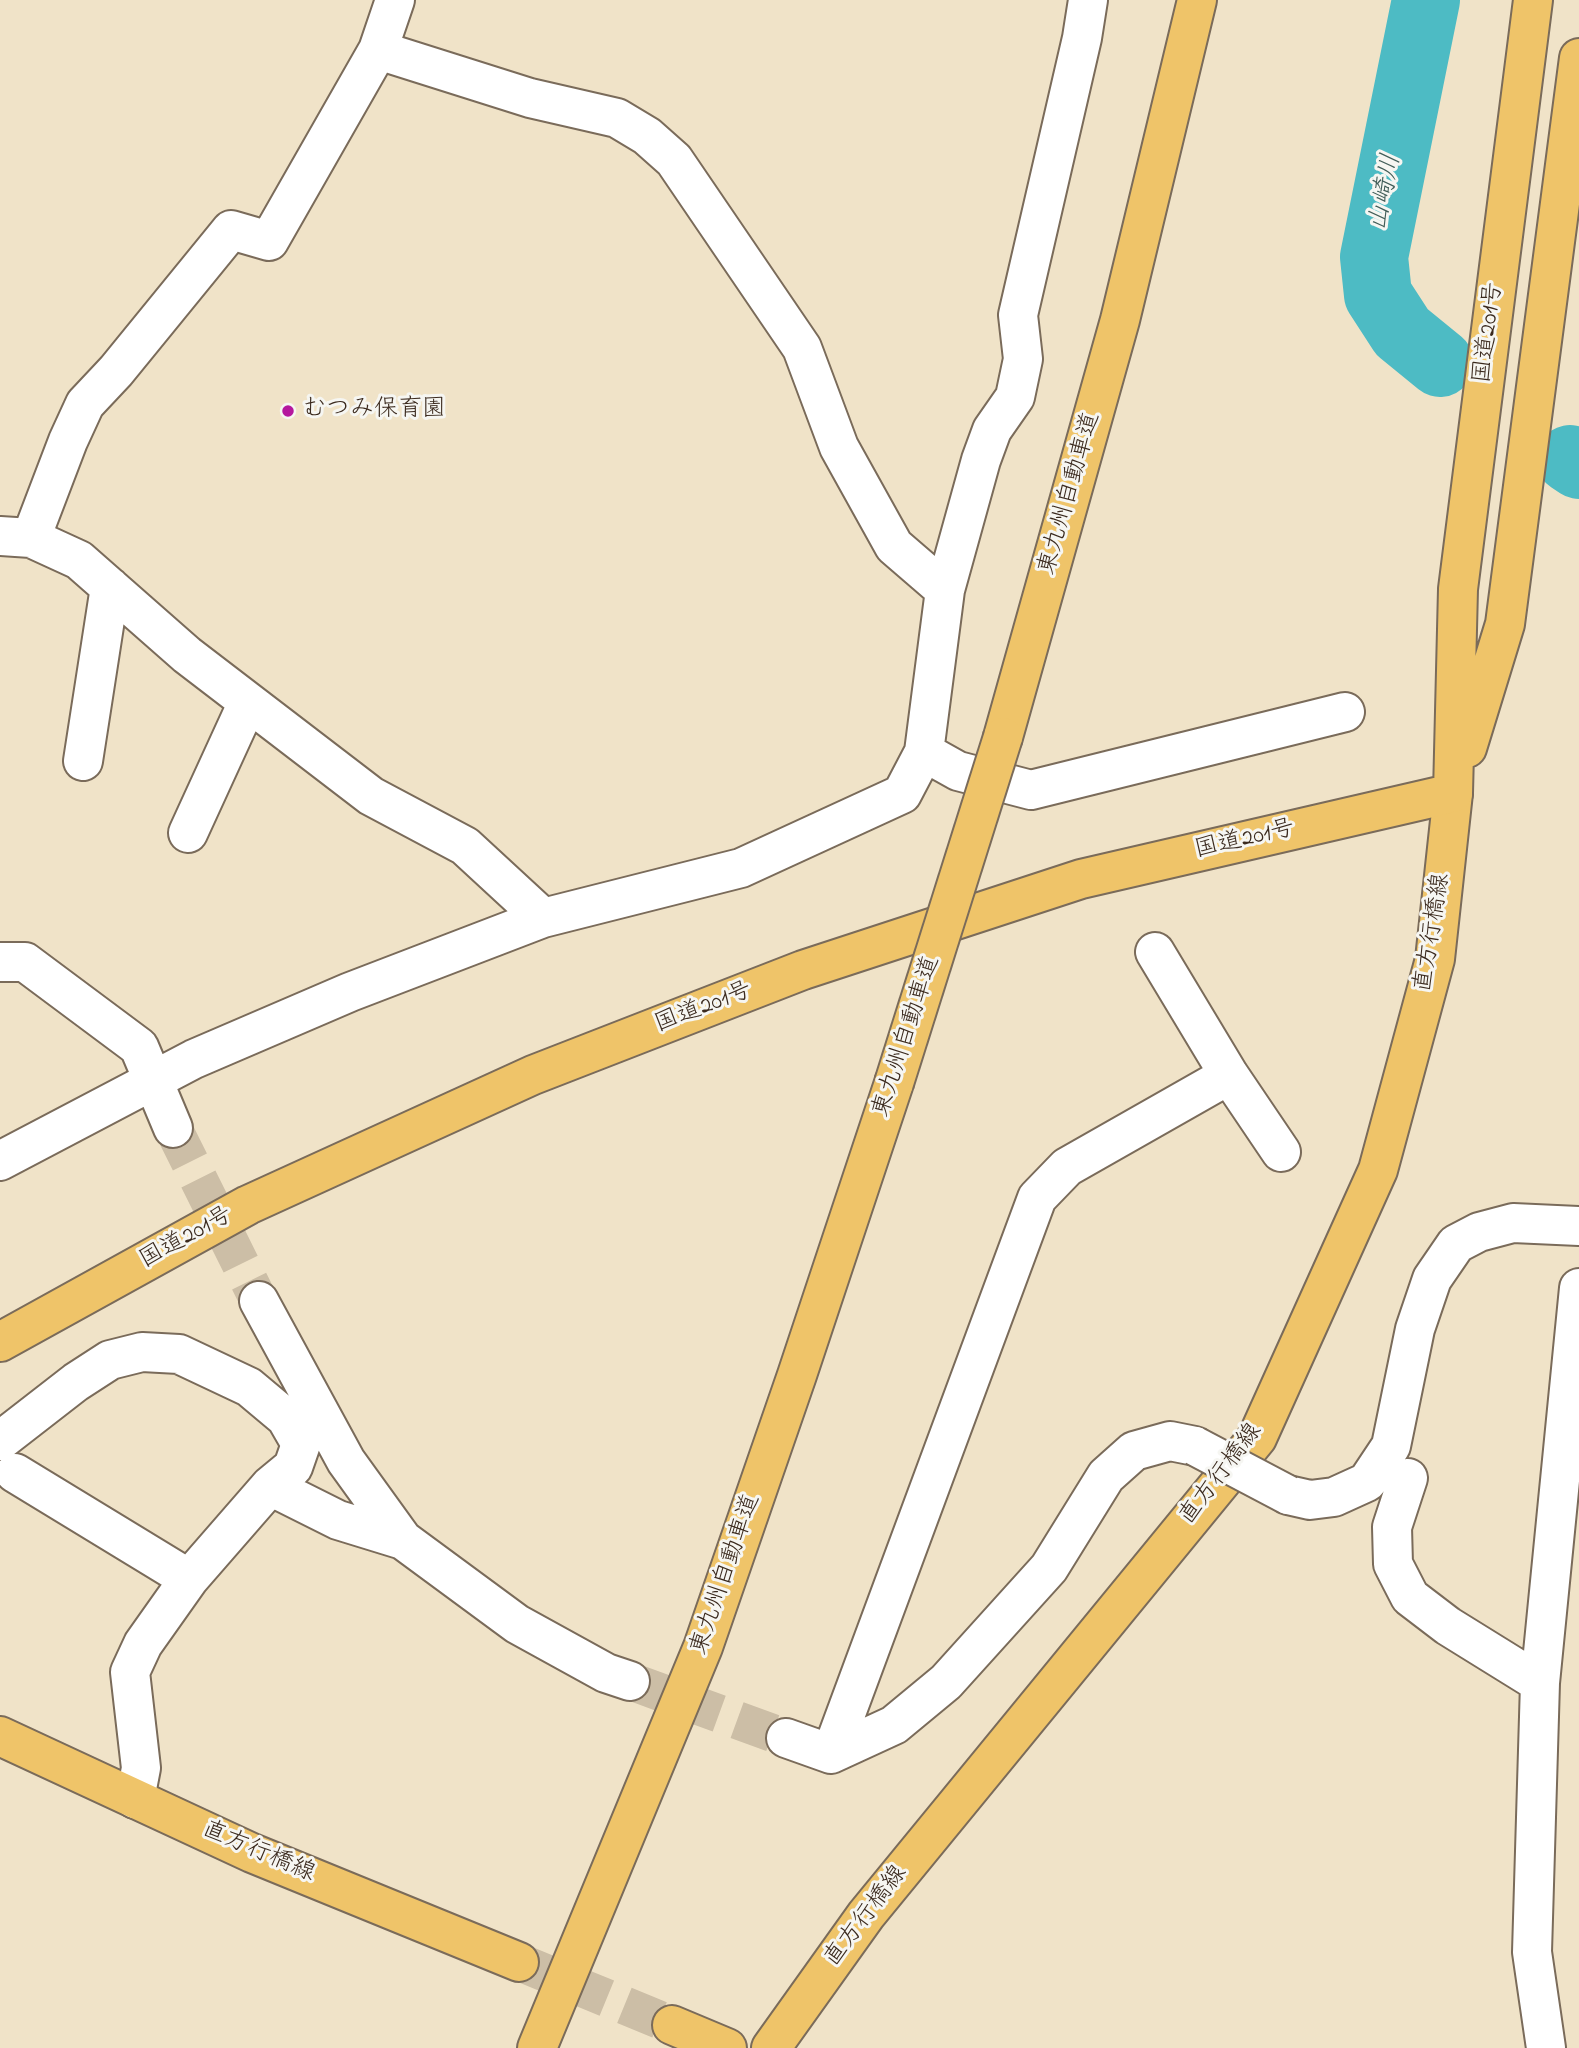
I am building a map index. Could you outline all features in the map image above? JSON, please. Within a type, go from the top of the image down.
[{"type":"main road","name":"東九州自動車道","points":[[537,2048],[703,1647],[894,1083],[1003,737],[1119,320],[1197,0]]},
{"type":"main road","name":"国道201号","points":[[0,1342],[247,1205],[533,1075],[803,970],[1081,879],[1453,793],[1458,589],[1533,0]]},
{"type":"main road","points":[[1453,793],[1505,624],[1579,58]]},
{"type":"main road","name":"直方行橋線","points":[[771,2048],[866,1915],[1256,1438],[1378,1170],[1435,959],[1453,793]]},
{"type":"main road","name":"直方行橋線","points":[[0,1736],[252,1853],[519,1962]]},
{"type":"main road","points":[[671,2025],[727,2048]]},
{"type":"street","points":[[395,0],[378,50],[269,241],[231,230],[116,372],[85,404],[16,537],[79,560],[187,655],[371,796],[465,846],[543,918]]},
{"type":"street","points":[[0,1161],[194,1059],[350,992],[543,918],[741,868],[902,794],[924,752],[945,590],[981,460],[992,430],[1015,397],[1023,359],[1018,315],[1082,38],[1088,0]]},
{"type":"street","points":[[378,50],[530,98],[617,118],[647,136],[674,160],[802,348],[839,447],[894,545],[945,590]]},
{"type":"street","points":[[83,761],[110,587]]},
{"type":"street","points":[[188,833],[248,702]]},
{"type":"street","points":[[924,752],[958,771],[1031,790],[1345,712]]},
{"type":"street","points":[[1155,952],[1230,1075],[1281,1152]]},
{"type":"street","points":[[0,962],[25,962],[139,1046],[173,1128]]},
{"type":"street","points":[[831,1754],[1037,1198],[1067,1167],[1230,1075]]},
{"type":"street","points":[[786,1738],[831,1754],[894,1725],[946,1682],[1049,1569],[1106,1476],[1134,1451],[1170,1441],[1195,1446],[1288,1495],[1310,1500],[1334,1497],[1367,1482],[1391,1446],[1415,1329],[1432,1279],[1456,1244],[1479,1232],[1513,1223],[1579,1226]]},
{"type":"street","points":[[1546,2048],[1532,1952],[1540,1683],[1579,1288]]},
{"type":"street","points":[[259,1301],[346,1461],[403,1541]]},
{"type":"street","points":[[135,1799],[141,1768],[130,1672],[143,1644],[189,1579],[270,1486],[293,1467],[301,1444],[285,1418],[249,1387],[179,1354],[142,1352],[110,1360],[76,1382],[8,1457],[189,1579]]},
{"type":"street","points":[[1408,1478],[1392,1527],[1393,1563],[1410,1597],[1448,1626],[1540,1683]]},
{"type":"street","points":[[270,1486],[338,1520],[403,1541],[517,1624],[606,1673],[630,1681]]},
{"type":"waterway","name":"山崎川","points":[[1426,0],[1374,257],[1378,295],[1402,332],[1440,363]]},
{"type":"waterway","name":"山崎川","points":[[1570,459],[1579,465]]},
{"type":"tunnel","points":[[173,1128],[259,1301]]},
{"type":"tunnel","points":[[630,1681],[786,1738]]},
{"type":"tunnel","points":[[519,1962],[672,2025]]},
{"type":"place","name":"むつみ保育園","points":[[288,411]]}]
